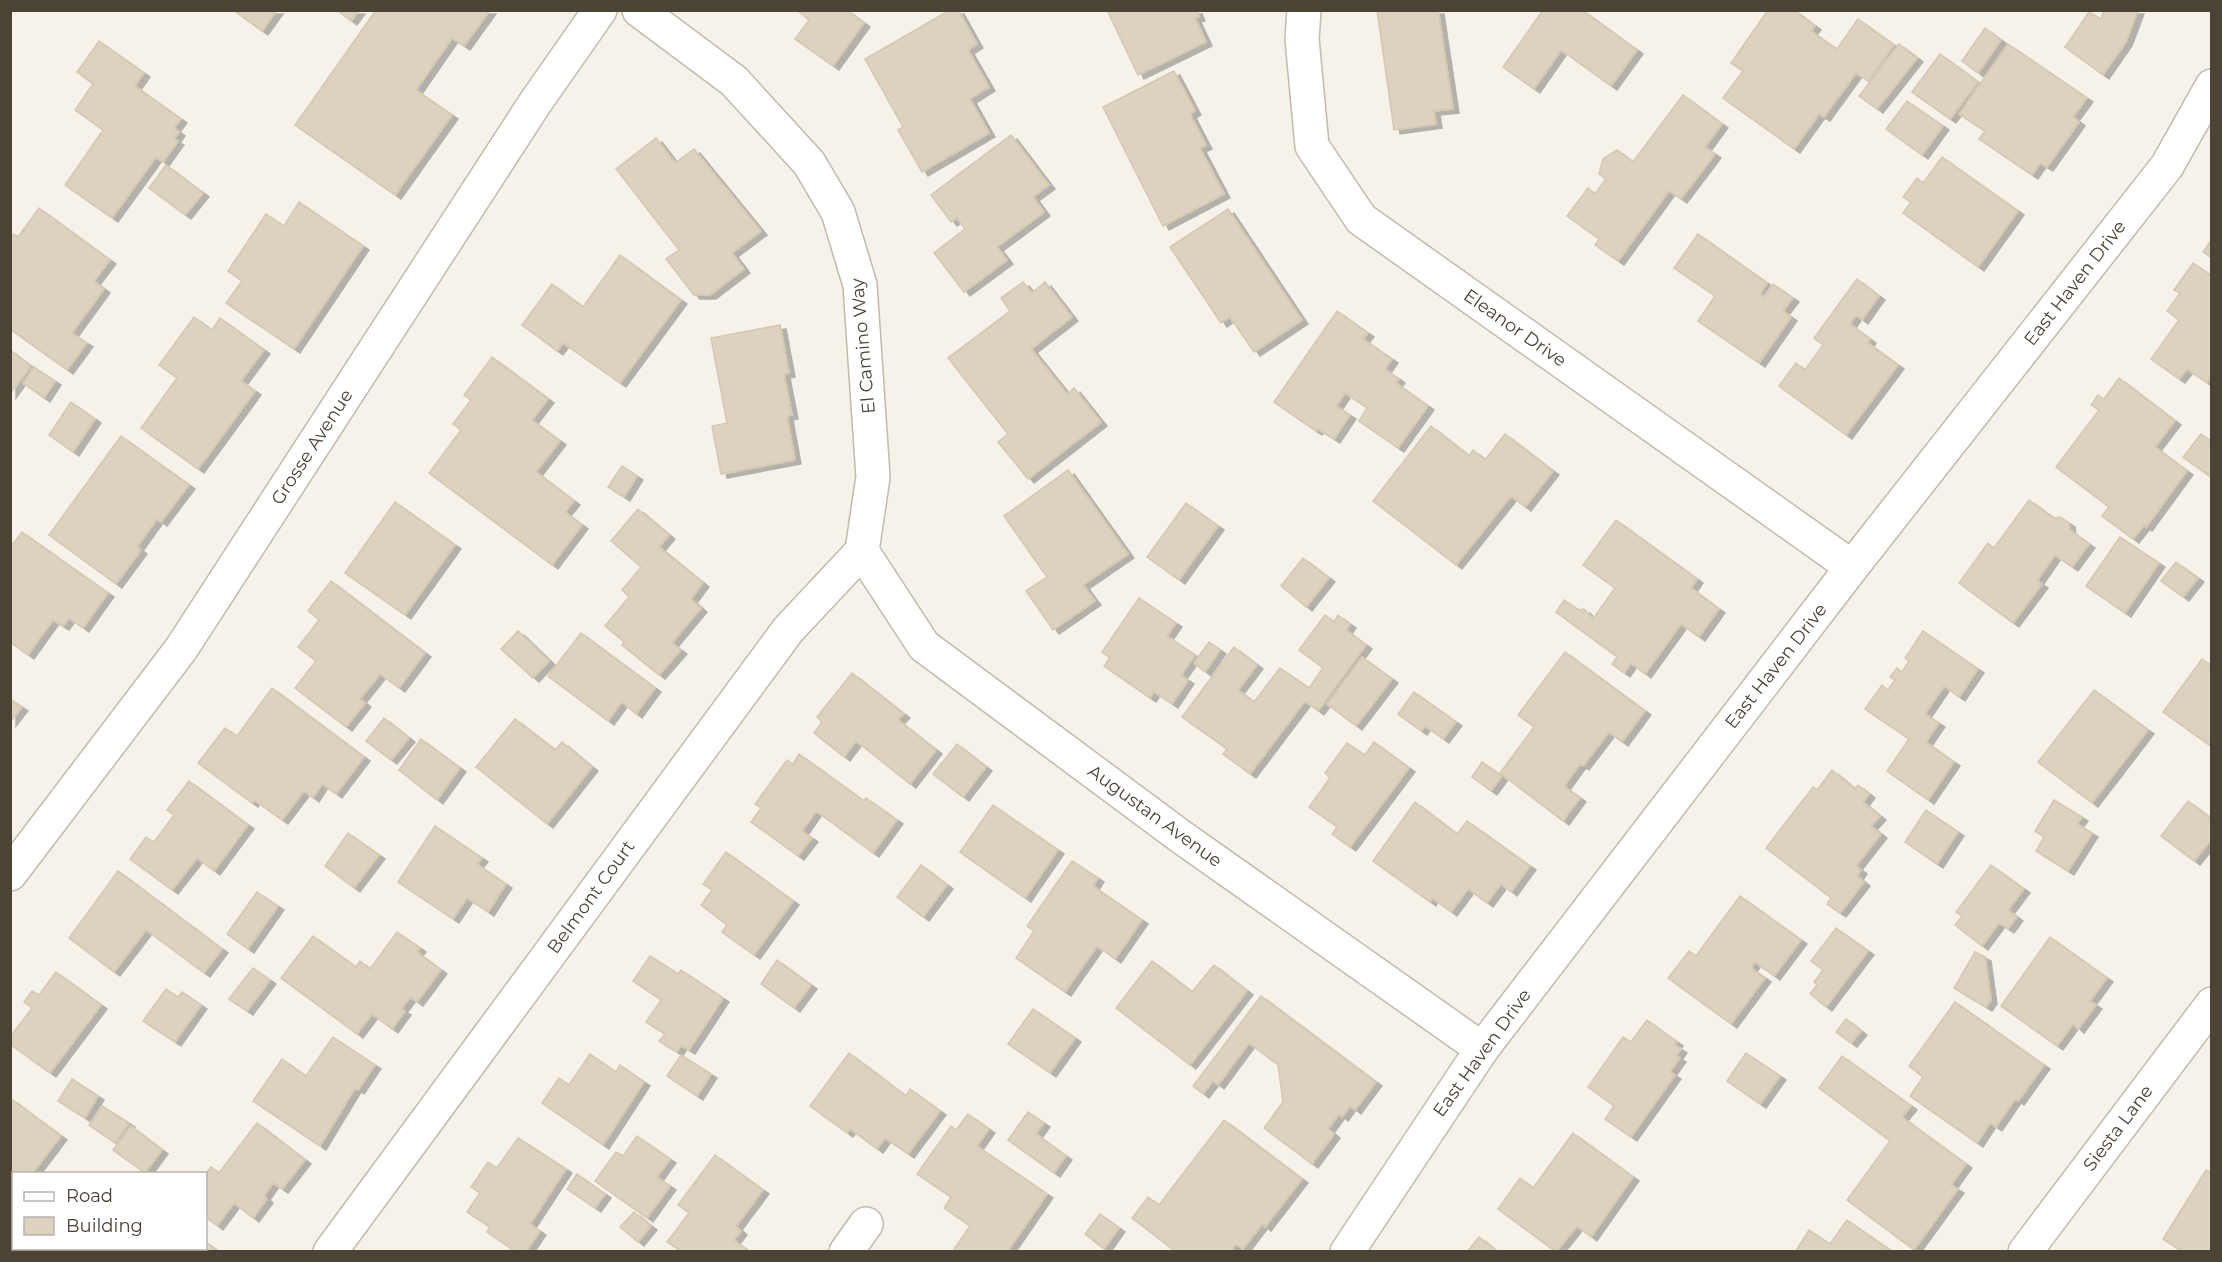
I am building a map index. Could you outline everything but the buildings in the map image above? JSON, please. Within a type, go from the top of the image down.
[{"type":"street","name":"Grosse Avenue","points":[[10,874],[181,649],[535,103],[600,10]]},
{"type":"street","name":"El Camino Way","points":[[639,10],[734,81],[809,163],[838,212],[860,285],[862,307],[873,477],[862,551]]},
{"type":"street","name":"Eleanor Drive","points":[[1304,10],[1302,39],[1312,146],[1361,219],[1852,567]]},
{"type":"street","name":"East Haven Drive","points":[[1347,1251],[1482,1049],[1852,567],[2167,166],[2211,86]]},
{"type":"street","name":"Augustan Avenue","points":[[862,551],[924,646],[1180,836],[1482,1049]]},
{"type":"street","name":"Belmont Court","points":[[330,1251],[788,630],[862,551]]},
{"type":"street","name":"Siesta Lane","points":[[2025,1251],[2211,1004]]},
{"type":"street","points":[[846,1251],[866,1224]]}]
